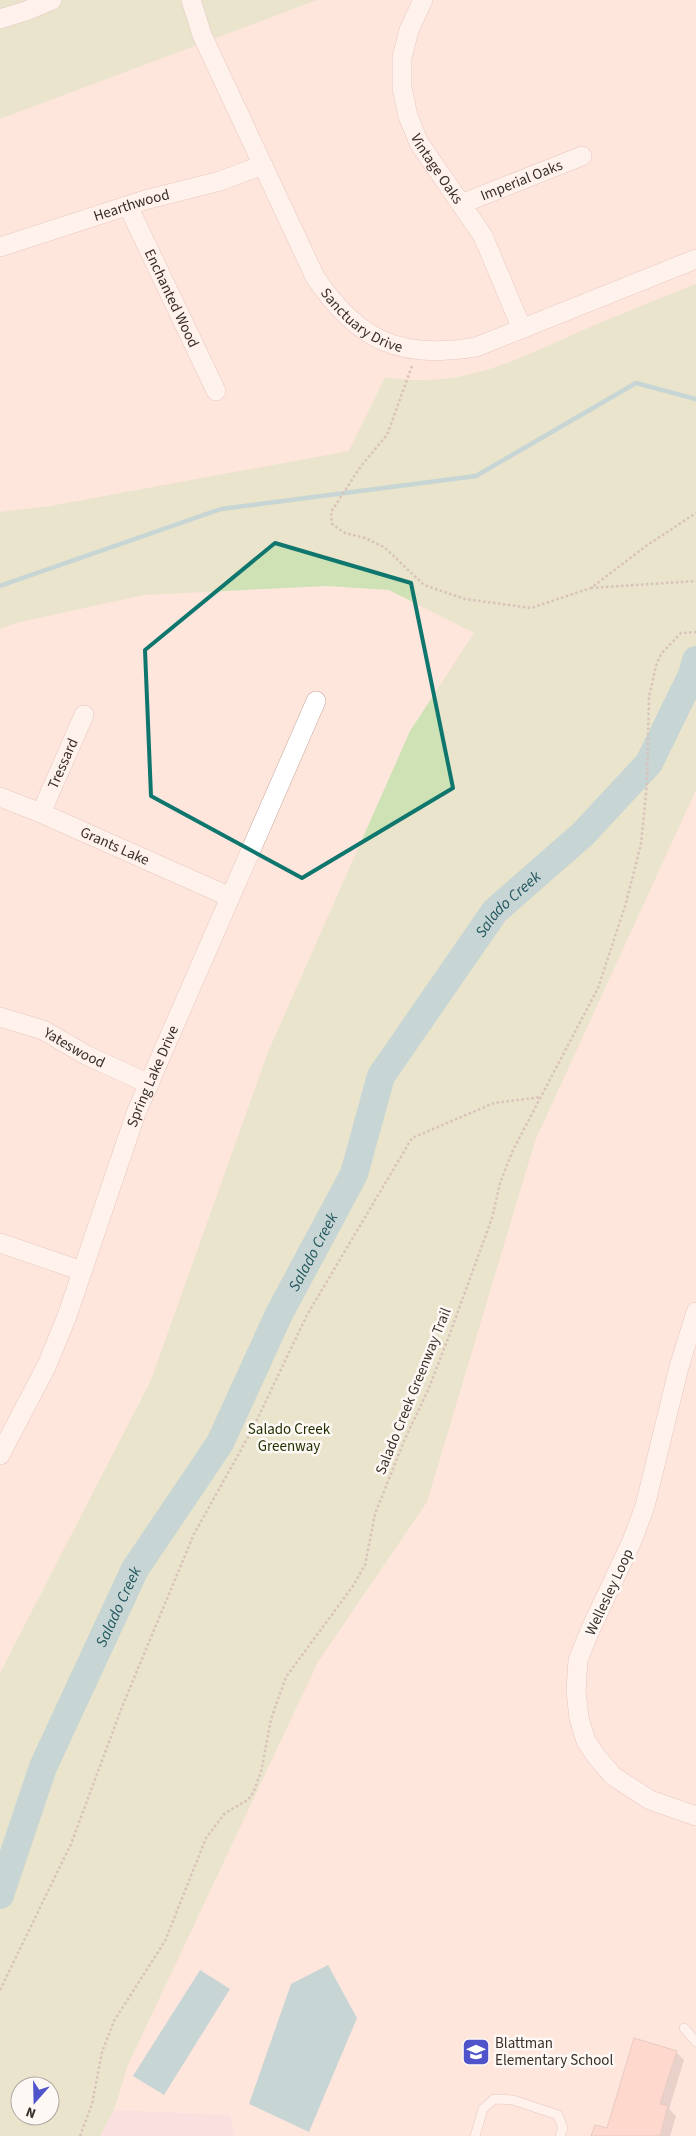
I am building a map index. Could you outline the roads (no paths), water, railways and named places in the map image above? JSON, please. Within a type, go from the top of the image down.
[{"type":"street","points":[[0,19],[26,12],[52,0]]},
{"type":"street","name":"Vintage Oaks","points":[[423,0],[414,16],[402,58],[402,88],[408,116],[419,143],[483,236],[522,329]]},
{"type":"street","name":"Sanctuary Drive","points":[[188,3],[315,277],[331,302],[364,330],[390,343],[418,351],[448,352],[476,346],[522,329],[696,259]]},
{"type":"street","name":"Imperial Oaks","points":[[461,204],[582,156]]},
{"type":"street","name":"Hearthwood","points":[[0,247],[128,206],[220,181],[263,165]]},
{"type":"street","name":"Enchanted Wood","points":[[128,206],[216,391]]},
{"type":"street","name":"Spring Lake Drive","points":[[0,1455],[47,1365],[82,1270],[122,1150],[316,701]]},
{"type":"street","name":"Tressard","points":[[41,813],[84,715]]},
{"type":"street","name":"Grants Lake","points":[[0,797],[41,813],[230,898]]},
{"type":"street","name":"Yateswood","points":[[0,1017],[43,1030],[86,1055],[149,1084]]},
{"type":"street","points":[[0,1243],[82,1270]]},
{"type":"street","name":"Wellesley Loop","points":[[696,1312],[691,1345],[656,1454],[644,1506],[632,1542],[578,1660],[576,1691],[579,1718],[586,1741],[613,1776],[650,1800],[696,1816]]},
{"type":"lane","points":[[684,2028],[696,2042]]},
{"type":"lane","points":[[475,2136],[482,2109],[494,2099],[513,2100],[558,2115],[562,2128],[560,2136]]},
{"type":"water","points":[[328,1965],[357,2018],[309,2132],[249,2104],[291,1984]]},
{"type":"water","points":[[200,1970],[230,1989],[164,2095],[133,2076]]},
{"type":"waterway","points":[[0,586],[221,509],[476,476],[636,383],[696,399]]},
{"type":"waterway","name":"Salado Creek","points":[[0,1895],[43,1767],[135,1569],[220,1443],[279,1314],[354,1174],[381,1076],[495,911],[583,834],[649,763],[692,675],[696,660]]},
{"type":"place","name":"Blattman Elementary School","points":[[476,2052]]},
{"type":"park label","name":"Salado Creek Greenway","points":[[289,1438]]}]
